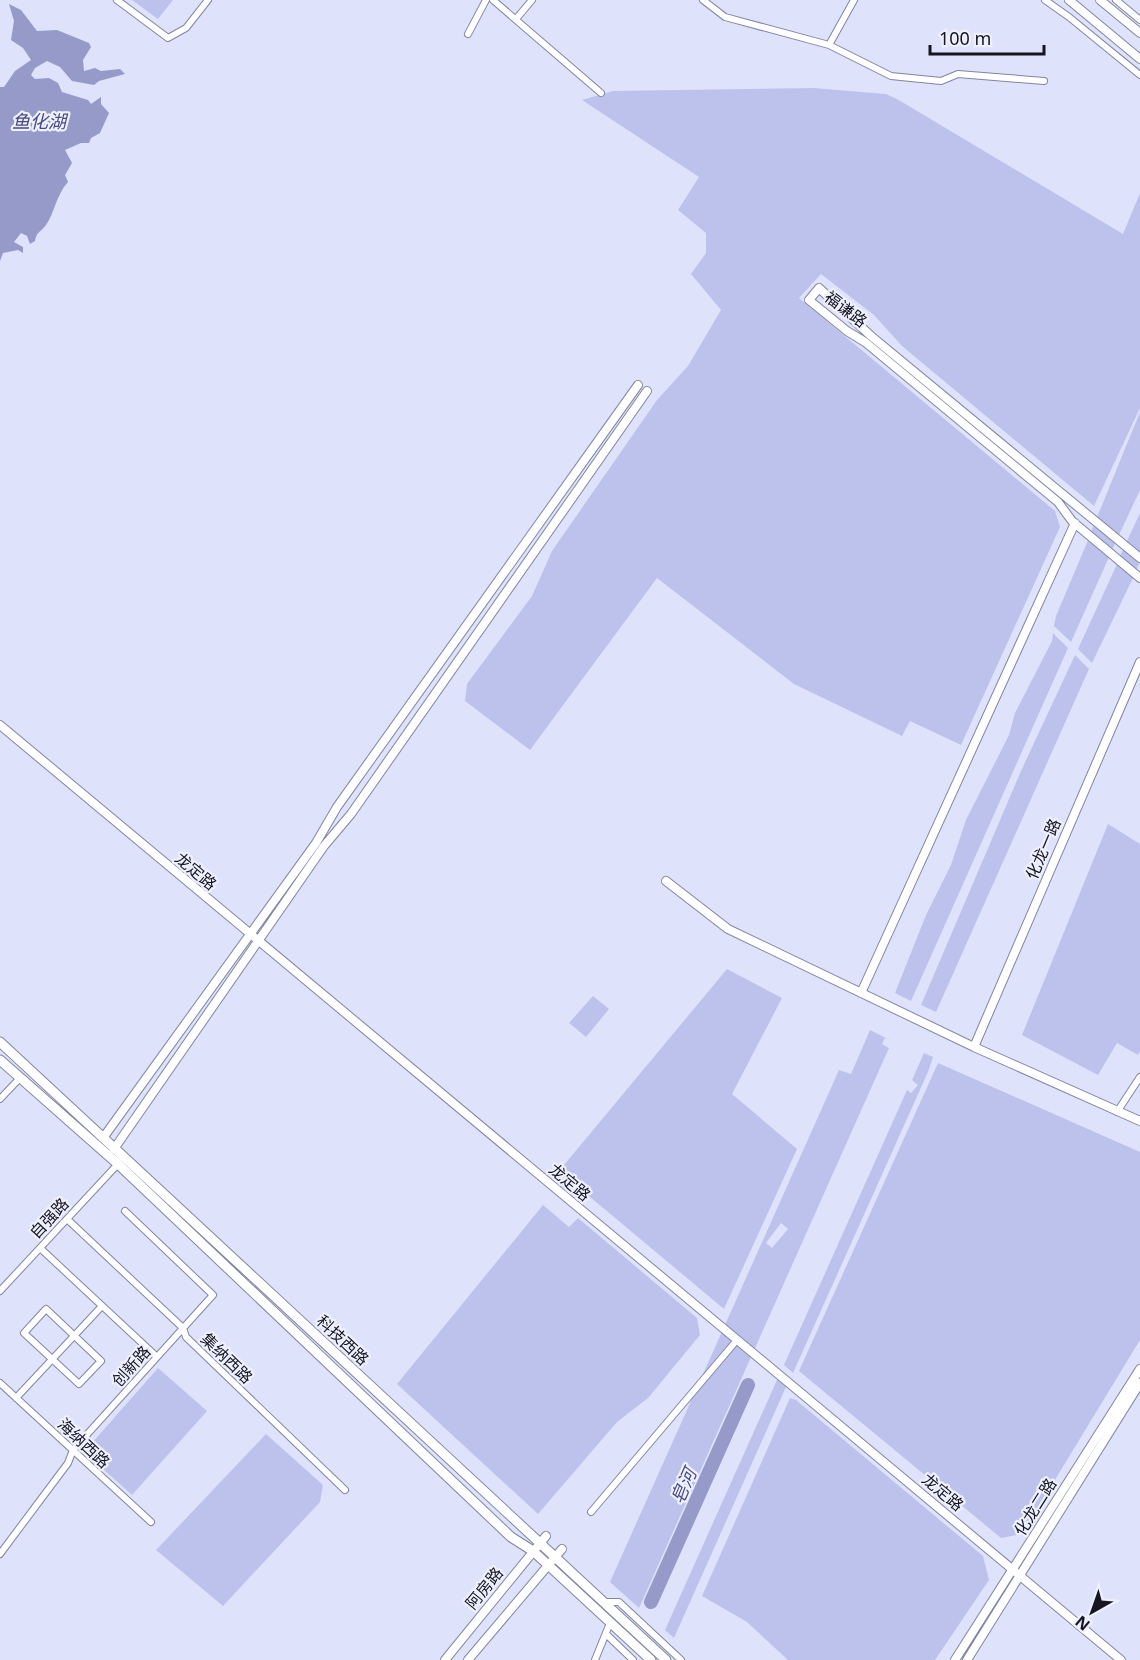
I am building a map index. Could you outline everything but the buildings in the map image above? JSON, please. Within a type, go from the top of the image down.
[{"type":"main road","name":"科技西路","points":[[0,1042],[114,1149],[559,1553],[604,1602],[666,1660]]},
{"type":"main road","name":"科技西路","points":[[0,1060],[118,1164],[511,1537],[533,1551],[650,1660]]},
{"type":"street","points":[[117,0],[168,38],[186,28],[208,0]]},
{"type":"street","points":[[468,34],[486,0]]},
{"type":"street","points":[[493,0],[602,93]]},
{"type":"street","points":[[516,19],[532,0]]},
{"type":"street","points":[[703,0],[725,17],[829,45],[891,76],[941,81],[958,74],[1044,81]]},
{"type":"street","points":[[829,45],[854,0]]},
{"type":"street","points":[[1045,0],[1069,16],[1140,75]]},
{"type":"street","points":[[1069,0],[1140,59]]},
{"type":"street","points":[[1100,0],[1140,33]]},
{"type":"street","points":[[1116,0],[1140,20]]},
{"type":"street","name":"福谦路","points":[[1140,558],[880,344],[819,288],[809,300],[847,331],[865,342],[1058,502],[1075,523],[1140,578]]},
{"type":"street","points":[[103,1138],[316,843],[336,807],[638,385]]},
{"type":"street","points":[[114,1149],[324,846],[351,814],[647,391]]},
{"type":"street","points":[[861,993],[1075,523]]},
{"type":"street","name":"化龙一路","points":[[974,1047],[1140,663]]},
{"type":"street","name":"龙定路","points":[[0,725],[1121,1660]]},
{"type":"street","points":[[666,881],[728,929],[974,1047],[1140,1121]]},
{"type":"street","points":[[1117,1112],[1140,1077]]},
{"type":"street","points":[[0,1099],[20,1078]]},
{"type":"street","name":"自强路","points":[[0,1291],[118,1164]]},
{"type":"street","name":"创新路","points":[[0,1554],[68,1463],[73,1450],[213,1295],[125,1211]]},
{"type":"street","name":"集纳西路","points":[[67,1219],[183,1328],[186,1337],[345,1490]]},
{"type":"street","points":[[40,1248],[157,1357]]},
{"type":"street","points":[[16,1398],[102,1306]]},
{"type":"street","points":[[46,1309],[74,1335],[101,1361],[79,1384],[24,1333],[46,1309]]},
{"type":"street","points":[[591,1512],[737,1340]]},
{"type":"street","name":"化龙二路","points":[[967,1660],[1017,1572],[1140,1370]]},
{"type":"street","name":"海纳西路","points":[[0,1383],[151,1521]]},
{"type":"street","name":"化龙二路","points":[[955,1660],[1017,1572],[1140,1383]]},
{"type":"street","name":"阿房路","points":[[445,1660],[543,1539]]},
{"type":"street","name":"阿房路","points":[[468,1660],[559,1553]]},
{"type":"street","points":[[604,1602],[619,1602],[681,1660]]},
{"type":"street","points":[[595,1660],[610,1623]]},
{"type":"street","points":[[606,1634],[633,1660]]},
{"type":"shaded area","points":[[132,0],[173,0],[158,19]]},
{"type":"shaded area","points":[[813,88],[886,94],[897,99],[1123,234],[1140,193],[1140,408],[1094,506],[902,346],[874,315],[821,274],[799,298],[1055,511],[1060,527],[961,745],[910,721],[902,736],[794,684],[657,578],[530,750],[465,701],[467,684],[532,596],[552,551],[657,400],[688,366],[721,310],[691,274],[706,253],[706,233],[678,210],[699,177],[582,100],[613,91]]},
{"type":"shaded area","points":[[1140,412],[1140,490],[1112,550],[1091,532]]},
{"type":"shaded area","points":[[1140,513],[1140,562],[1136,570],[1120,556]]},
{"type":"shaded area","points":[[1089,538],[1110,555],[1071,642],[1054,626],[1056,616]]},
{"type":"shaded area","points":[[1118,562],[1134,576],[1092,663],[1078,649]]},
{"type":"shaded area","points":[[1053,633],[1068,648],[911,1001],[895,993],[926,915],[951,865],[966,820],[1009,735],[1015,713],[1052,641]]},
{"type":"shaded area","points":[[1075,655],[1089,669],[936,1012],[921,1005],[1021,771]]},
{"type":"shaded area","points":[[1108,824],[1140,844],[1140,1051],[1138,1055],[1117,1043],[1098,1075],[1022,1035]]},
{"type":"shaded area","points":[[727,969],[782,998],[732,1094],[797,1149],[724,1309],[559,1171]]},
{"type":"shaded area","points":[[593,996],[609,1009],[586,1037],[569,1023]]},
{"type":"shaded area","points":[[870,1030],[892,1041],[885,1038],[882,1044],[889,1048],[639,1608],[610,1582],[839,1070],[851,1074]],"holes":[[[781,1223],[788,1229],[772,1248],[766,1243]]]},
{"type":"shaded area","points":[[924,1053],[933,1057],[928,1072],[793,1373],[784,1365],[907,1090],[911,1093],[918,1085],[912,1080]]},
{"type":"shaded area","points":[[938,1063],[1140,1152],[1140,1340],[1022,1534],[1001,1538],[799,1371]]},
{"type":"shaded area","points":[[543,1205],[569,1227],[578,1218],[697,1318],[700,1335],[648,1398],[617,1422],[538,1514],[397,1384]]},
{"type":"shaded area","points":[[158,1368],[207,1411],[132,1495],[84,1452]]},
{"type":"shaded area","points":[[781,1371],[790,1378],[674,1638],[665,1630]]},
{"type":"shaded area","points":[[790,1398],[796,1400],[983,1556],[989,1580],[935,1660],[788,1660],[747,1622],[702,1596]]},
{"type":"shaded area","points":[[266,1434],[323,1485],[320,1502],[223,1606],[156,1550]]},
{"type":"water","name":"鱼化湖","points":[[9,4],[21,10],[37,31],[57,30],[89,43],[91,47],[83,60],[84,71],[95,68],[101,71],[120,69],[125,74],[99,81],[94,85],[72,81],[60,67],[47,61],[35,68],[31,75],[35,79],[49,78],[58,83],[62,92],[88,100],[91,104],[101,97],[101,104],[109,113],[100,133],[91,138],[89,143],[81,143],[65,150],[72,163],[65,175],[68,182],[49,220],[35,241],[30,244],[27,236],[21,233],[14,242],[23,247],[23,253],[18,250],[3,253],[0,261],[0,87],[4,87],[15,71],[31,60],[23,48],[11,40],[14,21]]},
{"type":"waterway","name":"皂河","points":[[651,1602],[748,1385]]}]
